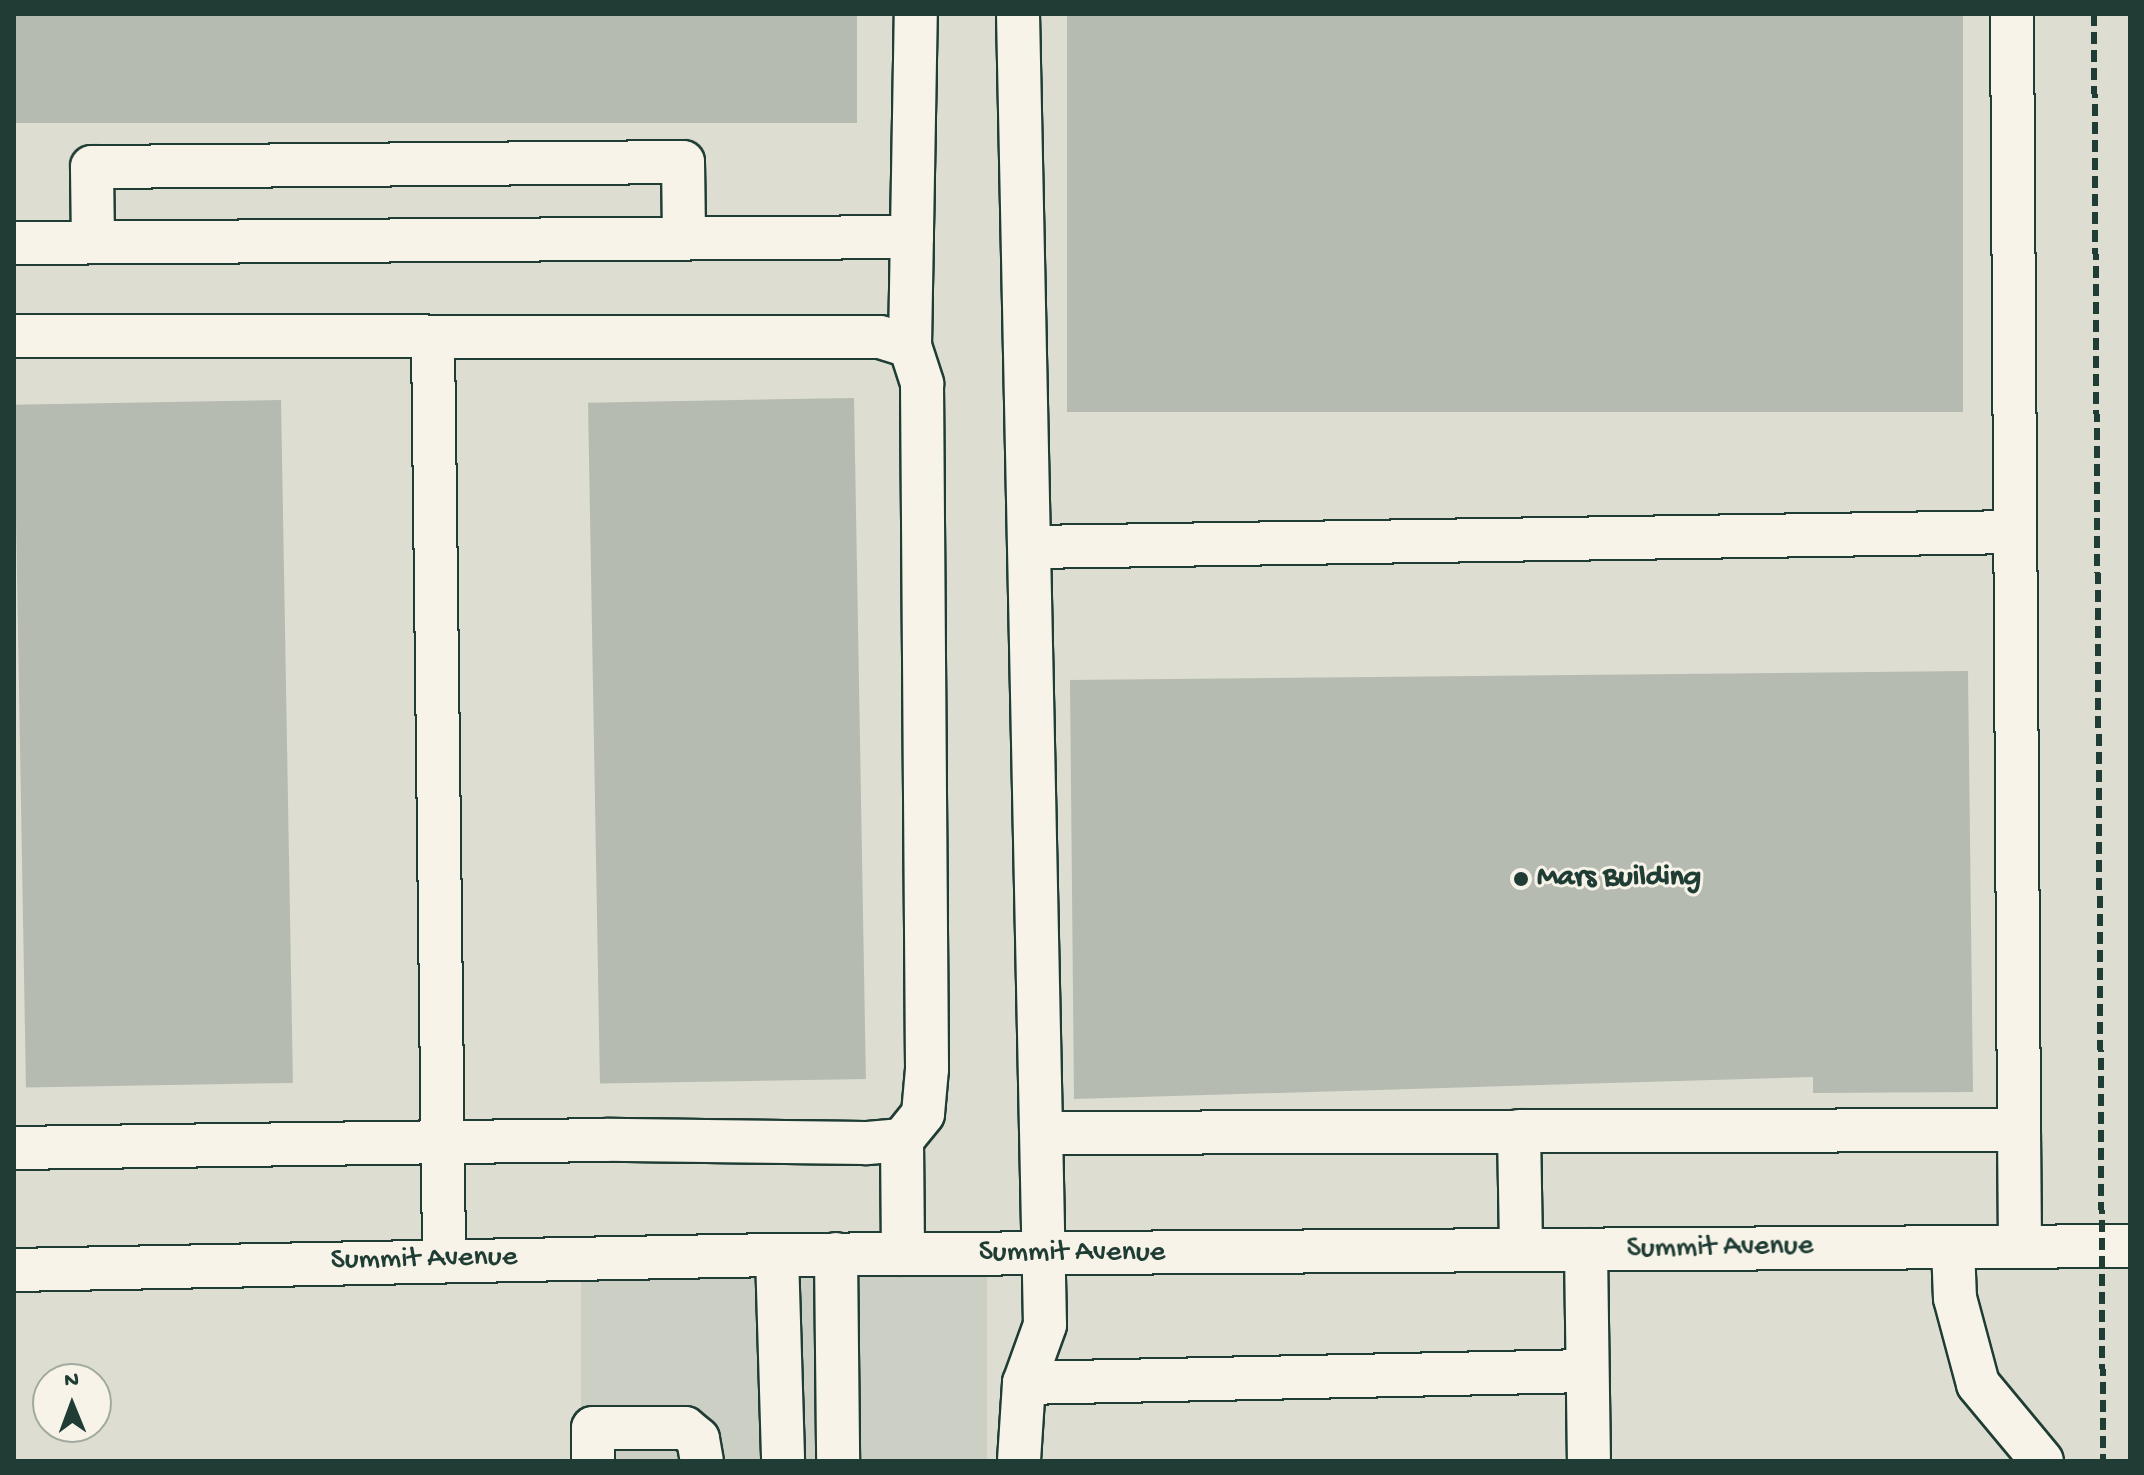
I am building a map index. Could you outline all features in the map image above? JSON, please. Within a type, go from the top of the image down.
[{"type":"street","points":[[903,1254],[902,1140],[923,1114],[927,1069],[922,384],[910,346],[916,14]]},
{"type":"street","points":[[1018,14],[1045,1255],[1045,1325],[1024,1383],[1019,1461]]},
{"type":"street","points":[[2012,14],[2020,1246]]},
{"type":"street","points":[[93,242],[92,167],[651,162],[683,162],[684,238]]},
{"type":"street","points":[[14,243],[912,237]]},
{"type":"street","points":[[14,336],[433,339],[880,337],[910,346]]},
{"type":"street","points":[[433,339],[444,1259]]},
{"type":"street","points":[[1030,547],[2015,532]]},
{"type":"street","points":[[1044,1133],[2019,1130]]},
{"type":"street","points":[[1519,1131],[1521,1250]]},
{"type":"street","points":[[14,1148],[442,1141],[902,1140]]},
{"type":"street","name":"Summit Avenue","points":[[14,1270],[444,1259],[836,1254],[2130,1246]]},
{"type":"street","points":[[1953,1247],[1955,1298],[1978,1384],[2042,1461]]},
{"type":"street","points":[[1586,1250],[1589,1461]]},
{"type":"street","points":[[836,1254],[838,1461]]},
{"type":"street","points":[[777,1255],[783,1461]]},
{"type":"street","points":[[780,1367],[837,1368]]},
{"type":"street","points":[[1024,1383],[1587,1371]]},
{"type":"street","points":[[593,1461],[593,1428],[685,1428],[698,1439],[702,1461]]},
{"type":"shaded area","points":[[14,14],[2130,14],[2130,1461],[14,1461]]},
{"type":"shaded area","points":[[581,1268],[987,1268],[987,1461],[581,1461]]},
{"type":"building","points":[[14,14],[857,14],[857,123],[14,123]]},
{"type":"building","points":[[1067,14],[1963,14],[1963,412],[1067,412]]},
{"type":"building","points":[[854,398],[866,1079],[600,1084],[588,403]]},
{"type":"building","points":[[281,400],[293,1083],[26,1088],[14,405]]},
{"type":"building","name":"Mars Building","points":[[1968,671],[1973,1092],[1813,1093],[1813,1077],[1074,1099],[1070,680]]},
{"type":"railway","points":[[2094,14],[2103,1461]]},
{"type":"place","name":"Mars Building","points":[[1521,879]]}]
